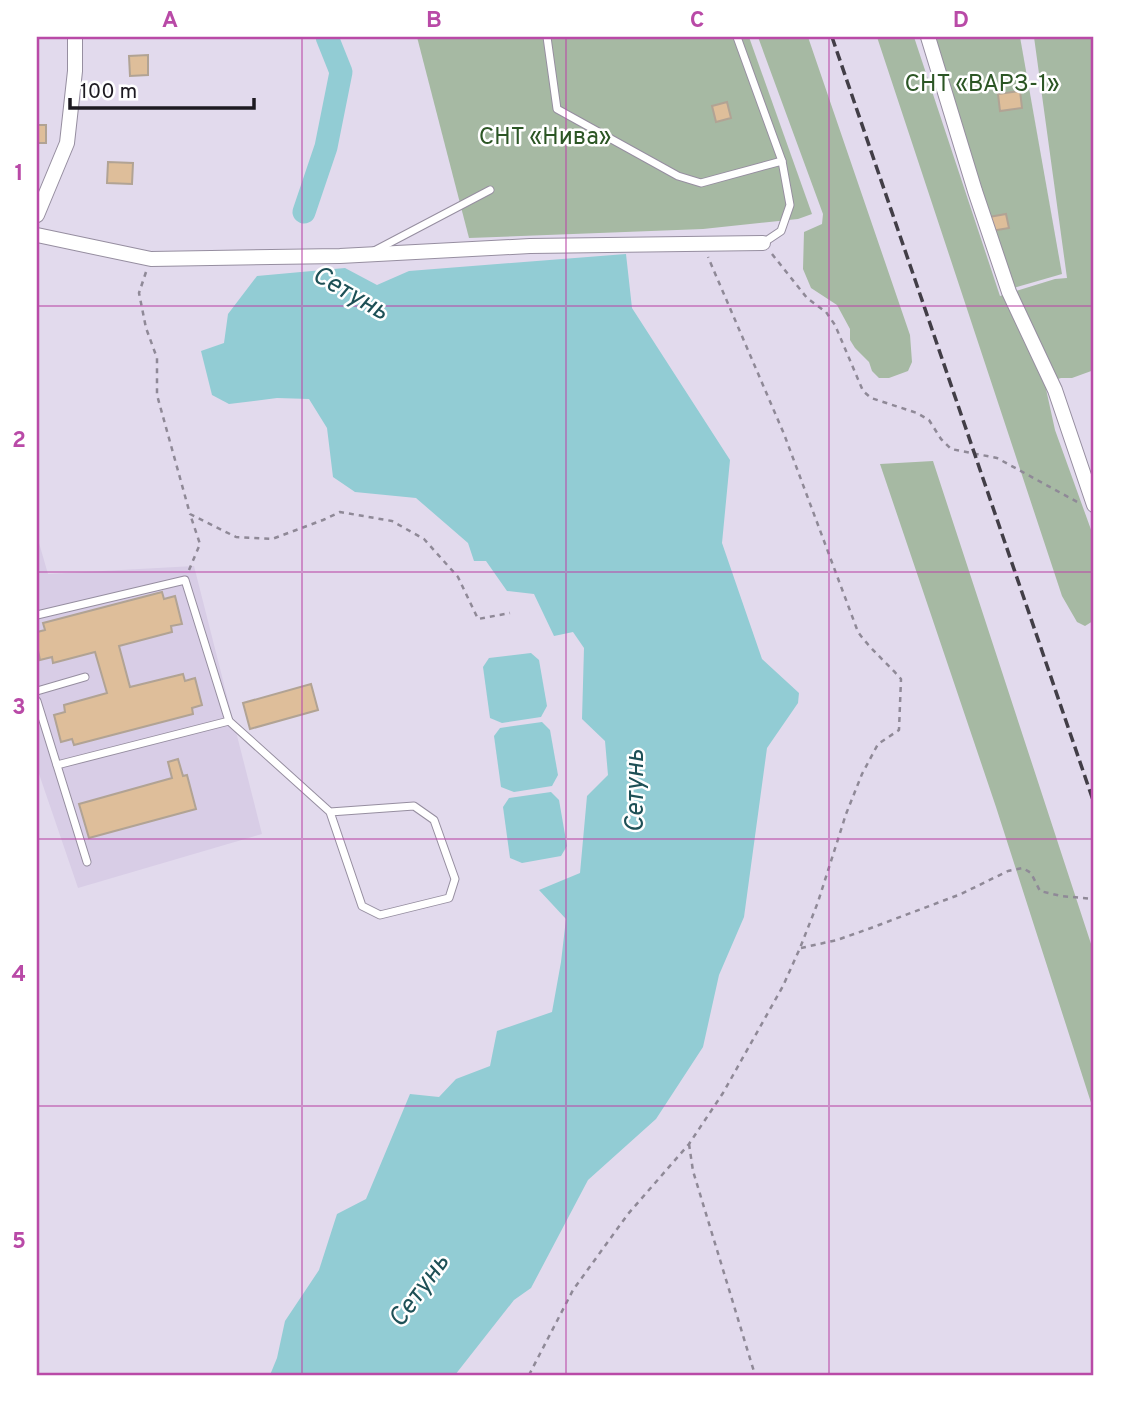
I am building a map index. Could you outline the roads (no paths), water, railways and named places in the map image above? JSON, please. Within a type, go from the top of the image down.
[{"type":"street","points":[[37,215],[67,143],[75,71],[75,37]]},
{"type":"street","points":[[928,37],[1009,292],[1055,390],[1088,505]]},
{"type":"street","points":[[37,235],[151,259],[367,254],[530,246],[763,243]]},
{"type":"lane","points":[[547,37],[557,109],[678,176],[701,183],[782,161]]},
{"type":"lane","points":[[737,37],[782,161],[790,205],[782,231],[763,243]]},
{"type":"lane","points":[[367,254],[490,190]]},
{"type":"lane","points":[[37,615],[185,580],[229,721],[330,812],[362,906],[380,915],[449,898],[455,879],[434,820],[414,806],[330,812]]},
{"type":"lane","points":[[37,691],[85,677]]},
{"type":"lane","points":[[37,701],[87,862]]},
{"type":"lane","points":[[57,765],[229,721]]},
{"type":"water","points":[[626,254],[632,308],[730,460],[722,543],[762,659],[799,693],[798,703],[767,748],[744,917],[719,975],[703,1047],[656,1119],[588,1180],[531,1288],[514,1300],[455,1375],[270,1375],[277,1358],[285,1321],[319,1270],[337,1214],[366,1199],[410,1094],[439,1097],[456,1079],[490,1066],[497,1031],[552,1012],[566,919],[539,890],[580,873],[587,796],[608,775],[605,741],[582,719],[584,648],[573,632],[554,636],[534,594],[507,591],[486,561],[474,561],[468,543],[416,498],[355,492],[333,477],[327,428],[309,399],[277,398],[229,404],[212,395],[201,351],[224,343],[228,314],[257,276],[345,268],[377,285],[409,271]]},
{"type":"water","points":[[531,653],[539,660],[547,706],[541,717],[502,723],[490,718],[483,667],[489,658]]},
{"type":"water","points":[[542,722],[550,730],[558,775],[552,786],[514,792],[501,787],[494,736],[500,728]]},
{"type":"water","points":[[551,792],[559,800],[567,846],[561,856],[522,863],[510,858],[503,807],[509,798]]},
{"type":"waterway","name":"Сетунь","points":[[304,212],[326,147],[341,72],[327,37]]},
{"type":"railway","points":[[832,37],[1094,803]]},
{"type":"park label","name":"СНТ «ВАРЗ-1»","points":[[982,83]]},
{"type":"park label","name":"СНТ «Нива»","points":[[545,136]]}]
